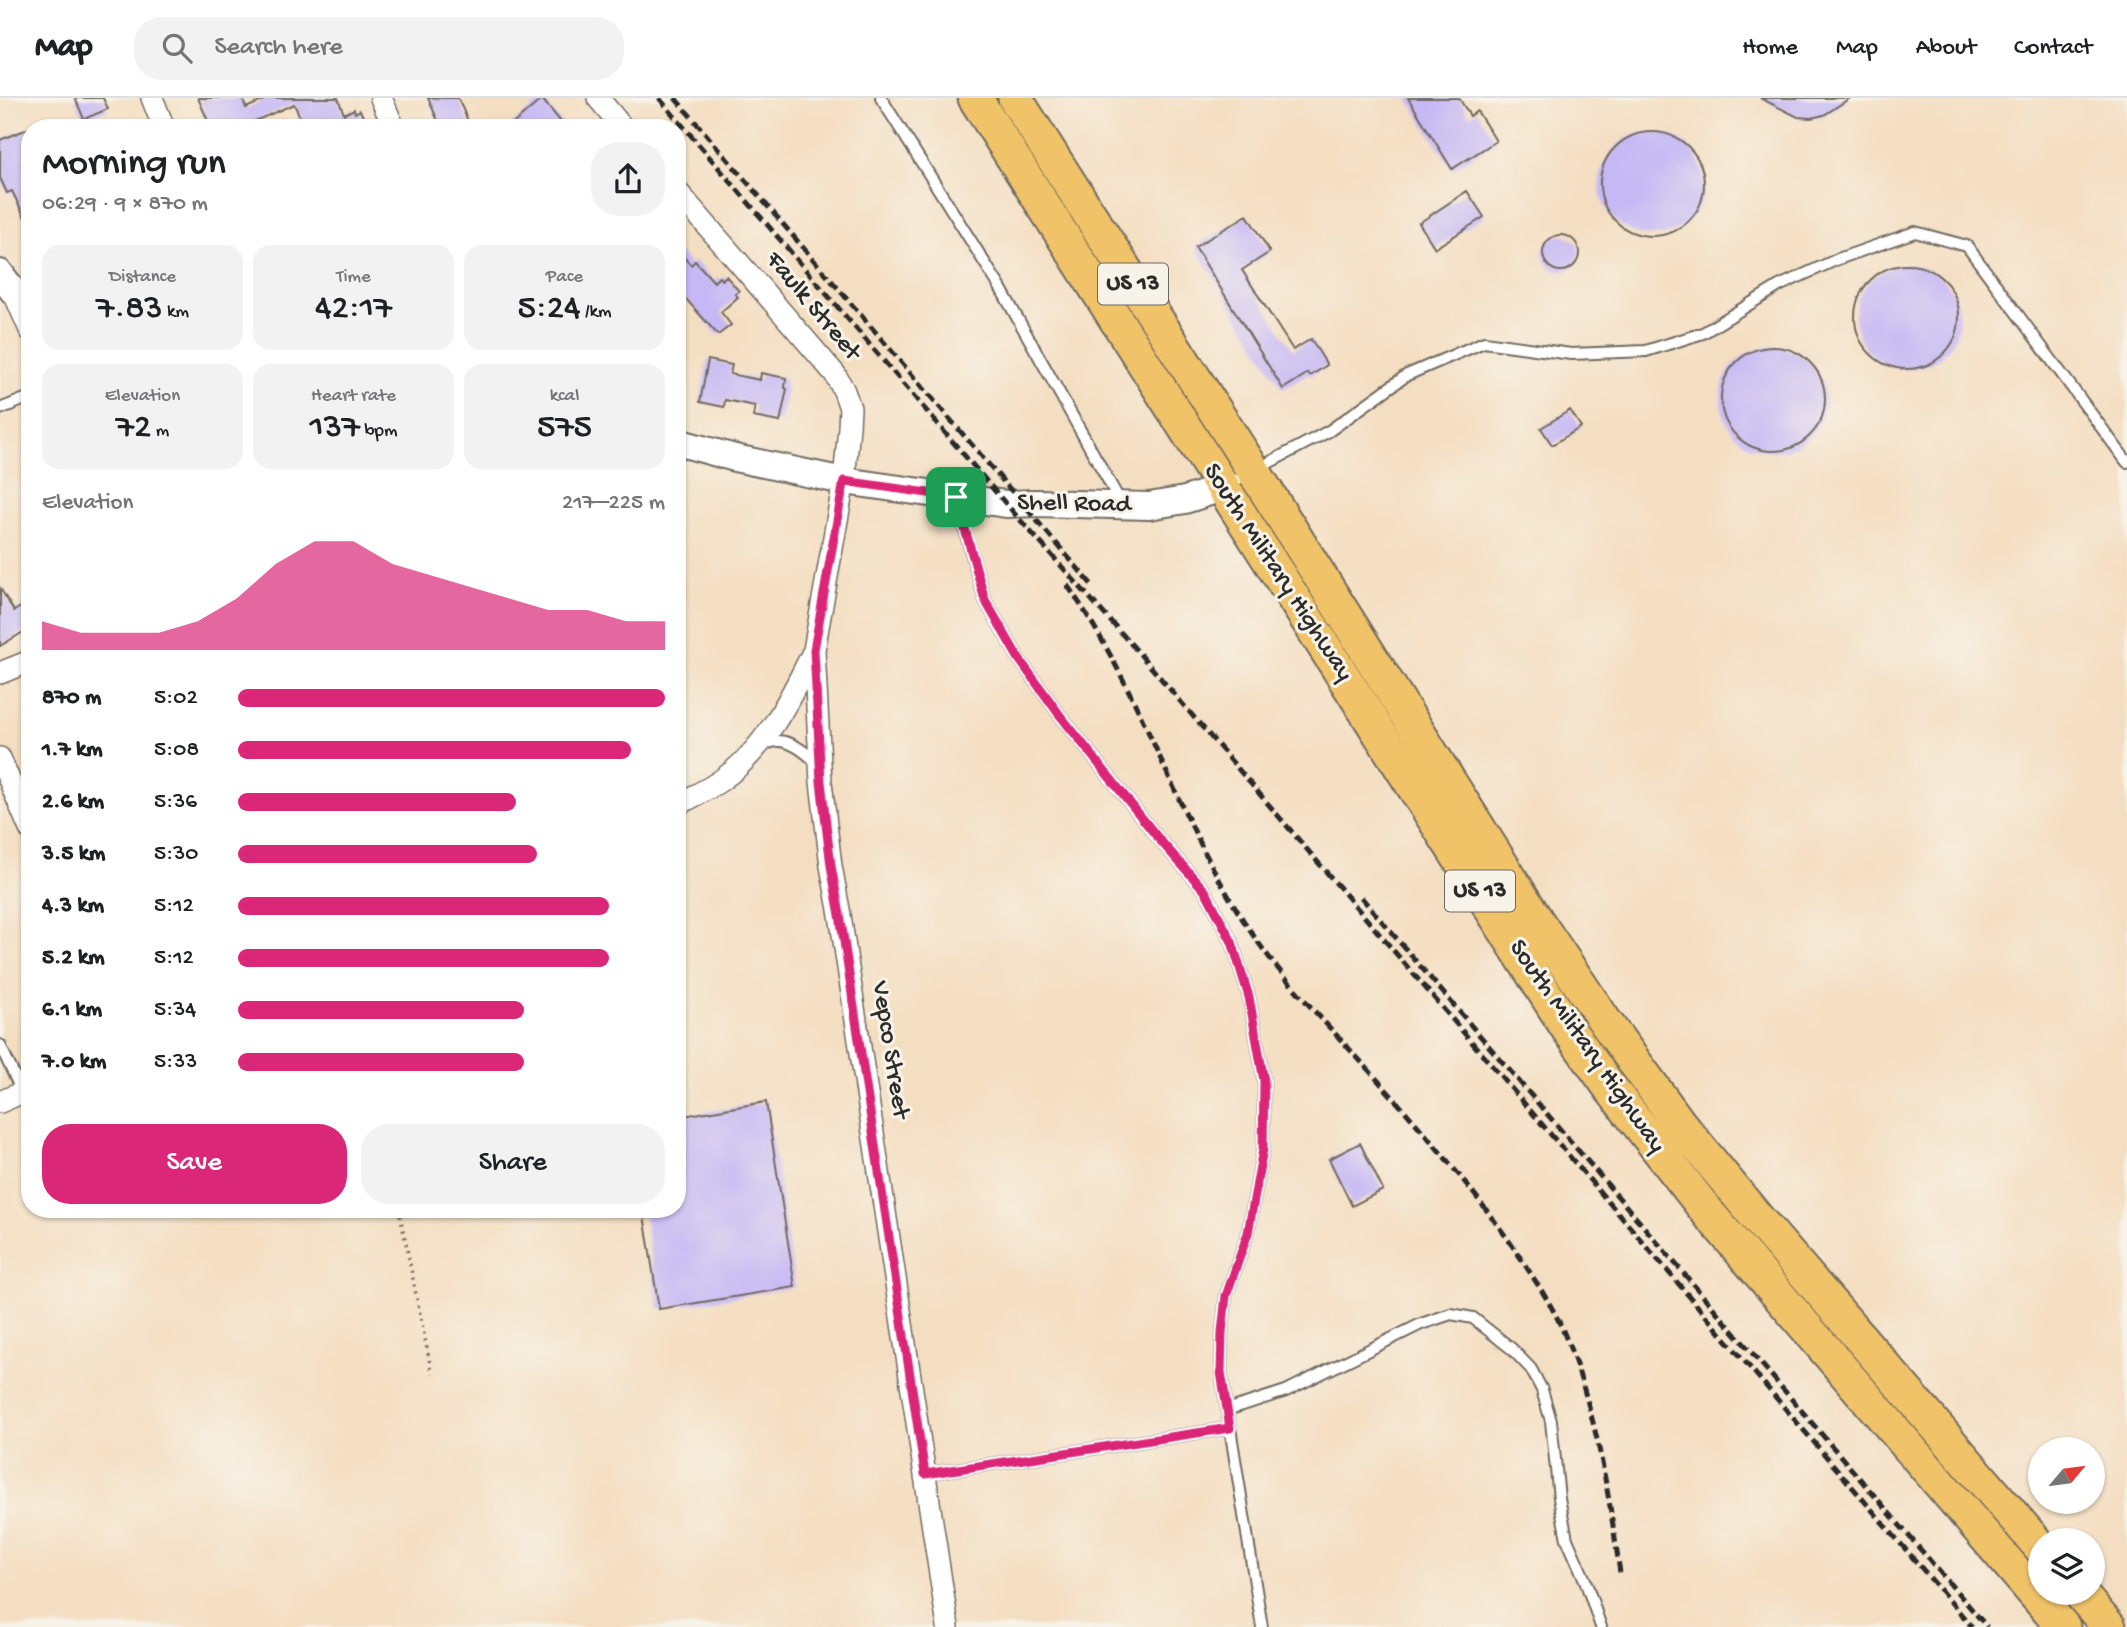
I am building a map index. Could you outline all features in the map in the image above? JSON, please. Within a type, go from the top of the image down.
[{"type":"main road","name":"South Military Highway","points":[[975,98],[1566,1026],[1611,1089],[1709,1214],[2063,1627]]},
{"type":"main road","name":"South Military Highway","points":[[1015,98],[1530,910],[1606,1023],[1679,1123],[1757,1219],[2028,1534]]},
{"type":"main road","points":[[2090,1605],[2109,1627]]},
{"type":"street","points":[[152,98],[160,119]]},
{"type":"street","points":[[382,98],[390,119]]},
{"type":"street","points":[[597,98],[615,119]]},
{"type":"street","name":"Faulk Street","points":[[686,201],[835,374],[850,408],[844,481]]},
{"type":"street","points":[[14,287],[21,306]]},
{"type":"street","name":"Shell Road","points":[[686,444],[844,481],[1006,504],[1149,506],[1185,500],[1222,488]]},
{"type":"street","name":"Vepco Street","points":[[844,481],[814,650],[820,767],[831,866],[948,1627]]},
{"type":"street","points":[[686,800],[722,780],[758,746],[794,692],[814,650]]},
{"type":"street","points":[[0,673],[21,665]]},
{"type":"street","points":[[0,758],[21,808]]},
{"type":"street","points":[[0,1101],[21,1093]]},
{"type":"lane","points":[[881,98],[1000,286],[1122,505]]},
{"type":"lane","points":[[1222,488],[1329,431],[1407,375],[1484,342],[1571,354],[1646,351],[1703,334],[1779,286],[1838,259],[1915,232],[1967,246],[2127,462]]},
{"type":"lane","points":[[0,409],[21,401]]},
{"type":"lane","points":[[956,497],[985,600],[1012,648],[1059,714],[1158,838],[1206,892],[1232,942],[1249,997],[1264,1081],[1263,1149],[1248,1233],[1226,1296],[1221,1372],[1262,1627]]},
{"type":"lane","points":[[758,746],[779,741],[795,746],[810,755],[820,767]]},
{"type":"lane","points":[[0,1045],[21,1082]]},
{"type":"lane","points":[[1227,1410],[1286,1391],[1421,1324],[1451,1314],[1473,1318],[1512,1349],[1531,1369],[1542,1390],[1552,1421],[1559,1498],[1567,1539],[1601,1627]]},
{"type":"lane","points":[[925,1474],[1230,1428]]},
{"type":"path","points":[[401,1218],[432,1374]]},
{"type":"building","points":[[75,98],[103,98],[108,109],[84,119]]},
{"type":"building","points":[[198,98],[242,98],[246,108],[269,98],[338,98],[344,114],[354,109],[355,113],[360,110],[364,119],[301,119],[294,104],[260,119],[207,119]]},
{"type":"building","points":[[428,98],[458,98],[467,119],[437,119]]},
{"type":"building","points":[[1408,98],[1459,98],[1470,116],[1477,111],[1496,141],[1452,169]]},
{"type":"building","points":[[1760,98],[1850,98],[1824,115],[1811,118],[1798,117]]},
{"type":"building","points":[[542,99],[559,119],[519,119]]},
{"type":"building","points":[[21,132],[21,210],[12,191],[7,193],[0,178],[0,140]]},
{"type":"building","points":[[1652,132],[1672,136],[1689,147],[1700,164],[1704,184],[1700,204],[1689,221],[1672,232],[1652,236],[1632,232],[1615,221],[1604,204],[1600,184],[1604,164],[1615,147],[1632,136]]},
{"type":"building","points":[[1467,191],[1484,217],[1435,248],[1419,223]]},
{"type":"building","points":[[1247,215],[1270,252],[1242,270],[1293,350],[1311,339],[1327,365],[1283,389],[1195,247]]},
{"type":"building","points":[[1561,235],[1574,240],[1579,253],[1574,266],[1561,271],[1548,266],[1543,253],[1548,240]]},
{"type":"building","points":[[686,260],[691,265],[695,261],[714,282],[719,277],[722,280],[726,276],[739,291],[735,294],[738,297],[721,312],[731,325],[718,335],[686,299]]},
{"type":"building","points":[[1907,265],[1927,269],[1944,280],[1955,297],[1959,317],[1955,337],[1944,354],[1927,365],[1907,369],[1887,365],[1870,354],[1859,337],[1855,317],[1859,297],[1870,280],[1887,269]]},
{"type":"building","points":[[1773,347],[1793,351],[1810,362],[1821,379],[1825,399],[1821,419],[1810,436],[1793,447],[1773,451],[1753,447],[1736,436],[1725,419],[1721,399],[1725,379],[1736,362],[1753,351]]},
{"type":"building","points":[[708,360],[732,365],[730,374],[760,380],[761,373],[786,378],[787,389],[780,422],[753,417],[755,406],[725,400],[724,407],[700,402]]},
{"type":"building","points":[[1570,410],[1581,427],[1552,445],[1541,428]]},
{"type":"building","points":[[0,588],[14,611],[21,607],[21,633],[0,646]]},
{"type":"building","points":[[766,1102],[795,1287],[659,1309],[644,1218],[686,1218],[686,1115]]},
{"type":"building","points":[[1360,1143],[1383,1190],[1352,1206],[1329,1159]]},
{"type":"railway","points":[[659,98],[677,119]]},
{"type":"railway","points":[[675,98],[1092,585]]},
{"type":"railway","points":[[686,130],[1006,504],[1139,653],[1972,1627]]},
{"type":"railway","points":[[1067,585],[1117,668],[1202,846],[1251,932],[1297,991],[1471,1190],[1520,1257],[1552,1308],[1573,1356],[1599,1447],[1620,1573]]},
{"type":"railway","points":[[1361,897],[1987,1627]]},
{"type":"route","points":[[844,481],[956,497],[985,600],[1019,659],[1059,714],[1158,838],[1206,892],[1232,942],[1249,997],[1264,1081],[1263,1149],[1248,1233],[1226,1296],[1221,1372],[1230,1428],[925,1474],[831,866],[821,782],[814,650],[844,481]]}]
